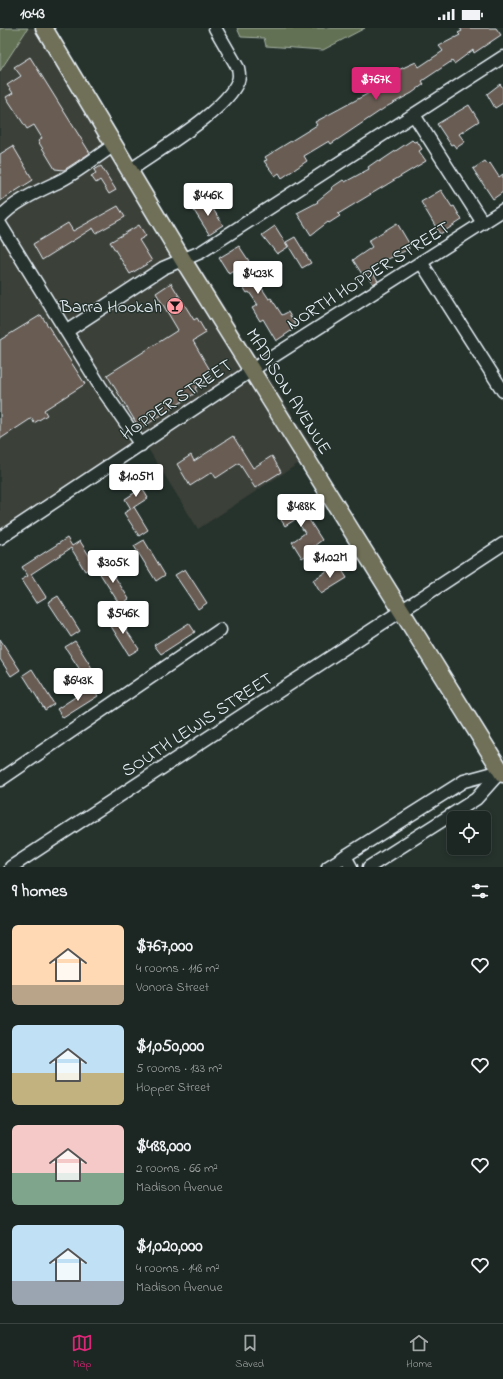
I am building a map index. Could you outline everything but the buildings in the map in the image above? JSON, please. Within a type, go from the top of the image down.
[{"type":"main road","name":"MADISON AVENUE","points":[[49,30],[113,146],[502,771]]},
{"type":"street","points":[[129,171],[216,110],[238,82],[238,68],[214,28]]},
{"type":"street","points":[[67,331],[163,268],[201,252],[503,57]]},
{"type":"street","points":[[414,115],[483,223]]},
{"type":"street","points":[[0,218],[10,208],[40,190],[60,181],[113,146]]},
{"type":"street","name":"NORTH HOPPER STREET","points":[[252,370],[503,210]]},
{"type":"street","points":[[0,224],[100,386],[141,445]]},
{"type":"street","points":[[421,262],[503,391]]},
{"type":"street","name":"HOPPER STREET","points":[[0,538],[252,370]]},
{"type":"street","name":"SOUTH LEWIS STREET","points":[[11,867],[503,544]]},
{"type":"street","points":[[0,780],[220,630]]},
{"type":"street","points":[[328,867],[460,784],[502,771]]},
{"type":"street","points":[[368,867],[476,799],[502,771]]},
{"type":"street","points":[[460,784],[467,786],[471,790],[473,794],[470,802]]},
{"type":"street","points":[[344,856],[351,867]]},
{"type":"shaded area","points":[[28,28],[53,28],[146,182],[316,452],[198,529],[142,439],[0,531],[0,71]]},
{"type":"green space","points":[[0,28],[28,28],[0,71]]},
{"type":"green space","points":[[237,28],[365,28],[323,50],[266,46],[264,38],[241,37]]},
{"type":"place","name":"Barra Hookah","points":[[175,306]]}]
